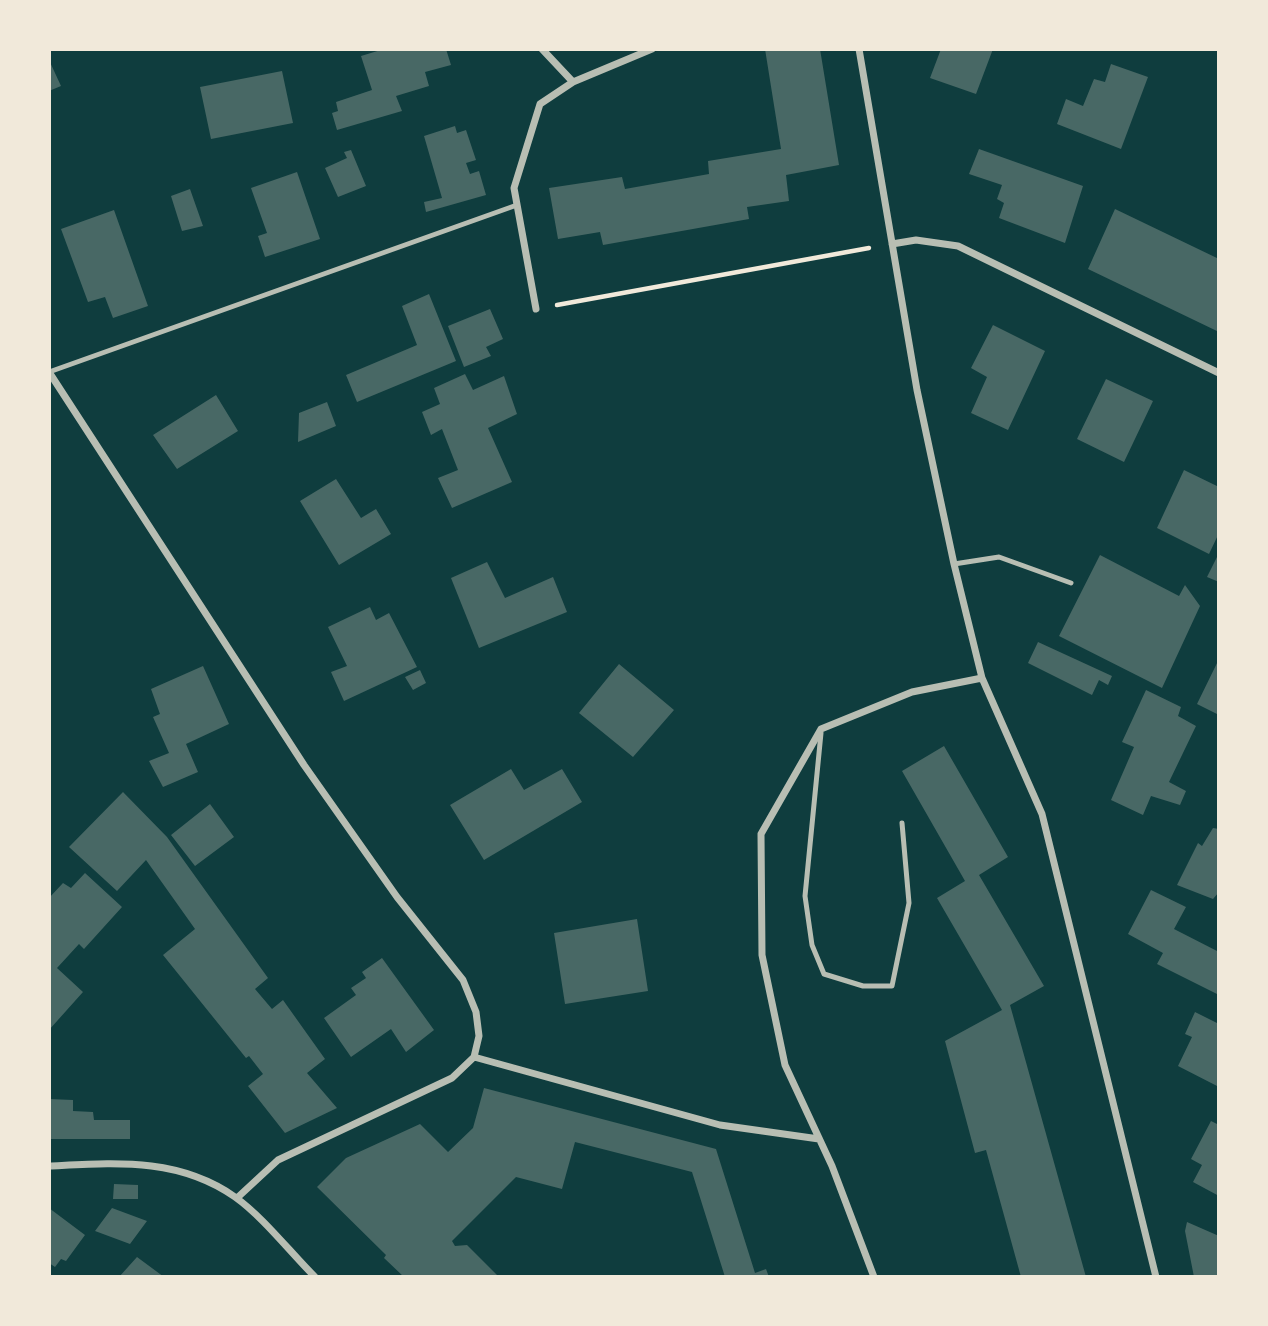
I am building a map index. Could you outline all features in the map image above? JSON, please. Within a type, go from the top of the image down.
[{"type":"street","points":[[542,49],[573,82]]},
{"type":"street","points":[[536,309],[514,188],[540,104],[573,82],[652,49]]},
{"type":"street","points":[[859,49],[917,390],[954,564],[982,678],[1042,814],[1156,1277]]},
{"type":"street","points":[[892,244],[916,240],[958,246],[1219,373]]},
{"type":"street","points":[[49,372],[304,765],[397,897],[463,980],[476,1012],[479,1037],[474,1057],[452,1078],[278,1160],[237,1198]]},
{"type":"street","points":[[874,1277],[819,1139],[785,1065],[762,955],[761,834],[821,729],[912,692],[982,678]]},
{"type":"street","points":[[474,1057],[720,1125],[819,1139]]},
{"type":"street","points":[[49,1166],[130,1163],[167,1167],[201,1177],[237,1198],[314,1277]]},
{"type":"lane","points":[[49,372],[517,205]]},
{"type":"lane","points":[[954,564],[999,557],[1071,583]]},
{"type":"lane","points":[[821,729],[805,895],[812,945],[824,974],[863,986],[891,986],[909,903],[902,823]]},
{"type":"path","points":[[536,309],[892,244]]},
{"type":"building","points":[[384,49],[446,49],[451,65],[425,72],[429,86],[396,96],[402,111],[337,130],[332,113],[338,111],[336,102],[372,90],[361,56]]},
{"type":"building","points":[[765,49],[820,49],[839,165],[786,175],[789,201],[747,207],[749,219],[603,245],[600,232],[558,239],[549,188],[622,177],[625,189],[709,174],[708,161],[781,149]]},
{"type":"building","points":[[941,49],[993,49],[976,94],[930,78]]},
{"type":"building","points":[[49,60],[61,86],[49,91]]},
{"type":"building","points":[[1111,64],[1148,77],[1121,149],[1057,124],[1066,99],[1083,106],[1094,79],[1105,82]]},
{"type":"building","points":[[282,71],[293,123],[211,139],[200,87]]},
{"type":"building","points":[[455,126],[457,133],[466,130],[476,160],[466,163],[470,174],[479,171],[486,195],[426,212],[424,202],[442,198],[424,136]]},
{"type":"building","points":[[979,149],[1083,186],[1065,243],[999,218],[1004,203],[997,199],[1002,185],[969,174]]},
{"type":"building","points":[[351,150],[366,186],[338,197],[325,168],[347,158],[344,152]]},
{"type":"building","points":[[297,172],[320,239],[265,257],[258,236],[267,233],[251,188]]},
{"type":"building","points":[[190,189],[203,226],[182,231],[171,196]]},
{"type":"building","points":[[1115,209],[1219,259],[1219,332],[1088,269]]},
{"type":"building","points":[[114,210],[148,306],[113,318],[105,297],[88,302],[61,229]]},
{"type":"building","points":[[429,294],[456,361],[357,402],[346,375],[417,345],[402,306]]},
{"type":"building","points":[[490,309],[503,339],[486,347],[491,356],[464,367],[448,326]]},
{"type":"building","points":[[993,325],[1045,351],[1008,430],[971,413],[987,377],[971,368]]},
{"type":"building","points":[[465,374],[473,390],[504,376],[517,414],[488,428],[512,482],[452,508],[438,478],[458,470],[442,429],[431,435],[422,412],[440,404],[434,388]]},
{"type":"building","points":[[1106,379],[1153,401],[1124,462],[1077,439]]},
{"type":"building","points":[[216,395],[238,431],[177,469],[153,435]]},
{"type":"building","points":[[327,402],[336,426],[298,442],[299,413]]},
{"type":"building","points":[[1184,470],[1219,487],[1219,533],[1209,554],[1157,528]]},
{"type":"building","points":[[336,479],[361,518],[376,509],[391,534],[339,565],[300,501]]},
{"type":"building","points":[[1219,553],[1219,582],[1207,577]]},
{"type":"building","points":[[1100,555],[1179,596],[1185,585],[1200,606],[1162,688],[1059,636]]},
{"type":"building","points":[[487,562],[505,598],[553,577],[567,612],[479,648],[451,578]]},
{"type":"building","points":[[370,607],[376,620],[389,613],[417,667],[344,701],[331,672],[347,666],[328,627]]},
{"type":"building","points":[[1038,642],[1112,676],[1108,685],[1099,680],[1092,695],[1028,663]]},
{"type":"building","points":[[1219,659],[1219,715],[1197,704]]},
{"type":"building","points":[[619,664],[674,710],[633,757],[579,713]]},
{"type":"building","points":[[203,666],[229,724],[186,744],[198,772],[163,787],[149,761],[169,753],[153,717],[160,714],[151,689]]},
{"type":"building","points":[[420,670],[426,683],[413,690],[405,677]]},
{"type":"building","points":[[1146,690],[1181,707],[1178,716],[1196,726],[1169,782],[1186,791],[1180,805],[1151,796],[1143,815],[1111,800],[1134,747],[1122,742]]},
{"type":"building","points":[[944,746],[1008,857],[979,875],[1044,986],[1010,1005],[1086,1277],[1021,1277],[986,1150],[975,1153],[945,1041],[1002,1010],[937,898],[965,881],[902,771]]},
{"type":"building","points":[[511,769],[524,790],[562,769],[582,802],[484,860],[450,805]]},
{"type":"building","points":[[123,792],[167,837],[268,978],[255,989],[272,1009],[283,1000],[325,1059],[307,1073],[337,1108],[285,1133],[248,1086],[263,1074],[249,1056],[246,1058],[163,955],[195,929],[146,860],[117,891],[69,847]]},
{"type":"building","points":[[210,804],[234,837],[195,866],[171,835]]},
{"type":"building","points":[[1213,828],[1219,829],[1219,892],[1213,899],[1177,885],[1198,843],[1202,846]]},
{"type":"building","points":[[85,873],[122,907],[84,949],[79,944],[57,968],[83,992],[49,1030],[49,898],[63,883],[71,888]]},
{"type":"building","points":[[1151,890],[1186,907],[1174,929],[1219,952],[1219,995],[1157,964],[1163,953],[1128,934]]},
{"type":"building","points":[[637,919],[648,991],[565,1004],[554,933]]},
{"type":"building","points":[[382,958],[434,1030],[406,1052],[391,1029],[351,1057],[324,1018],[356,995],[351,988],[366,978],[362,972]]},
{"type":"building","points":[[1195,1012],[1219,1024],[1219,1087],[1178,1066],[1192,1037],[1185,1034]]},
{"type":"building","points":[[484,1088],[716,1149],[755,1273],[766,1269],[769,1277],[725,1277],[692,1172],[575,1142],[562,1189],[516,1177],[452,1241],[455,1246],[467,1245],[499,1277],[404,1277],[384,1258],[386,1255],[317,1187],[346,1158],[420,1124],[448,1152],[473,1128]]},
{"type":"building","points":[[49,1099],[73,1100],[73,1111],[93,1112],[94,1120],[130,1120],[130,1139],[49,1139]]},
{"type":"building","points":[[1211,1121],[1219,1125],[1219,1196],[1193,1182],[1202,1165],[1191,1159]]},
{"type":"building","points":[[114,1184],[138,1185],[138,1199],[113,1199]]},
{"type":"building","points":[[49,1208],[85,1235],[66,1261],[61,1259],[55,1267],[49,1263]]},
{"type":"building","points":[[112,1208],[147,1221],[130,1244],[95,1231]]},
{"type":"building","points":[[1187,1222],[1219,1236],[1219,1277],[1194,1277],[1185,1231]]},
{"type":"building","points":[[137,1257],[160,1274],[164,1277],[119,1277]]}]
